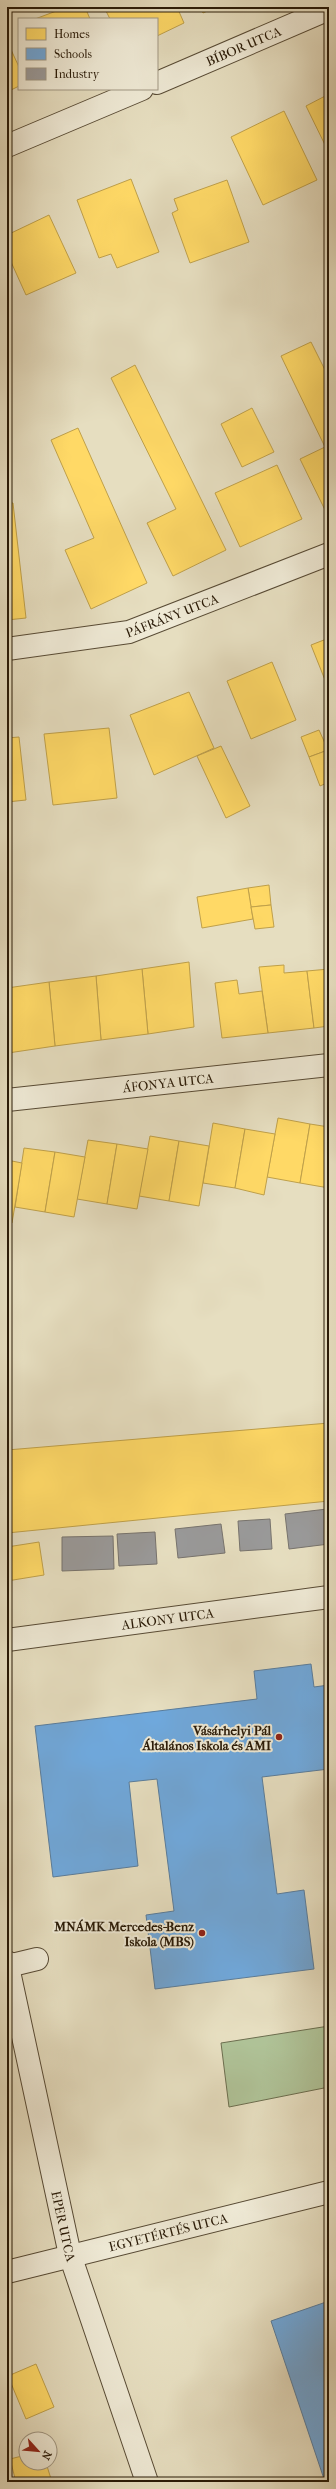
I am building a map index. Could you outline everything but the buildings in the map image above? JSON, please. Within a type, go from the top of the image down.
[{"type":"street","name":"BÍBOR UTCA","points":[[158,82],[329,10]]},
{"type":"street","points":[[7,146],[140,90]]},
{"type":"street","name":"PÁFRÁNY UTCA","points":[[7,649],[129,632],[329,554]]},
{"type":"street","name":"ÁFONYA UTCA","points":[[7,1100],[329,1065]]},
{"type":"street","name":"ALKONY UTCA","points":[[7,1640],[329,1597]]},
{"type":"street","points":[[8,1964],[37,1959]]},
{"type":"street","name":"EPER UTCA","points":[[8,1964],[70,2255],[146,2482]]},
{"type":"street","name":"EGYETÉRTÉS UTCA","points":[[7,2272],[70,2255],[329,2192]]},
{"type":"green space","points":[[329,2026],[329,2087],[229,2107],[221,2043]]},
{"type":"place","name":"Vásárhelyi Pál Általános Iskola és AMI","points":[[279,1737]]},
{"type":"place","name":"MNÁMK Mercedes-Benz Iskola (MBS)","points":[[202,1933]]}]
